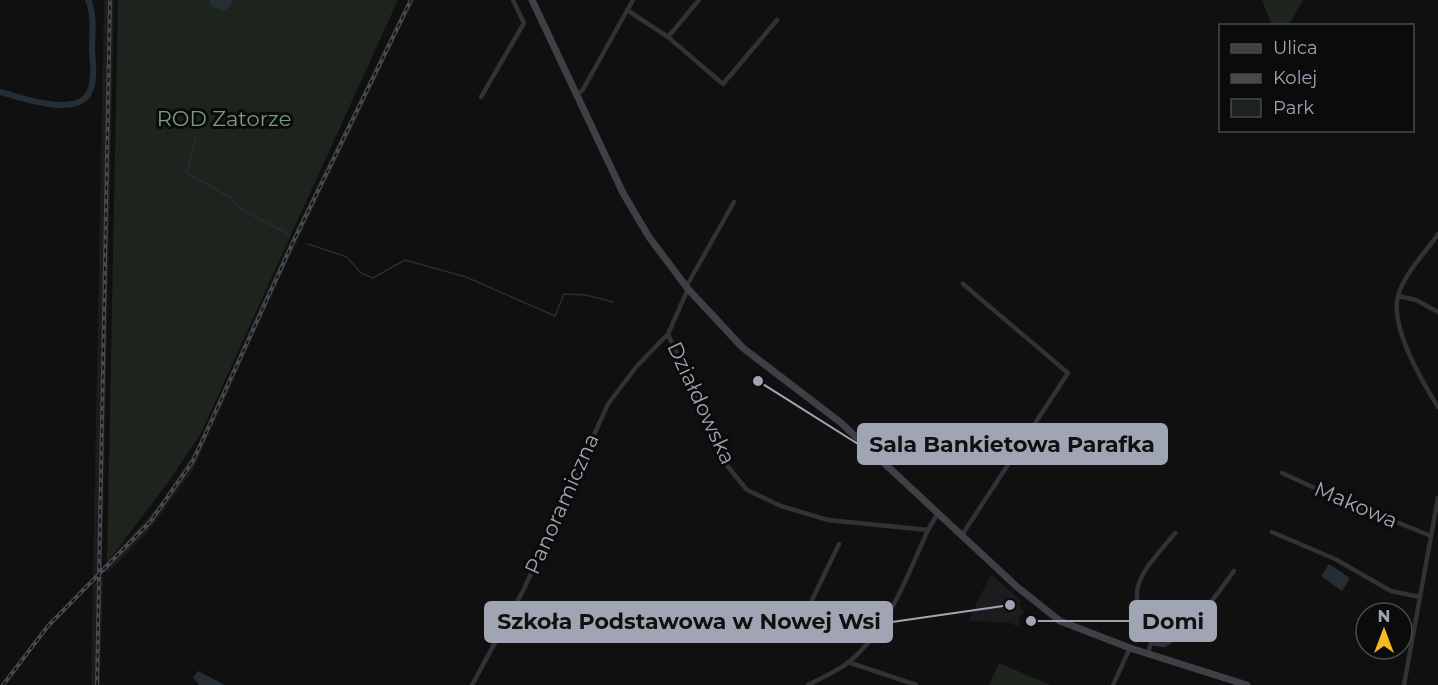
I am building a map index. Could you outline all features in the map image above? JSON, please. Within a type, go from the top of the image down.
[{"type":"main road","points":[[532,0],[623,193],[649,237],[687,288],[743,348],[840,422],[1021,590],[1060,621],[1147,654],[1247,685]]},
{"type":"street","points":[[481,97],[524,23],[513,0]]},
{"type":"street","points":[[576,94],[582,91],[633,0]]},
{"type":"street","points":[[668,37],[699,0]]},
{"type":"street","points":[[627,10],[668,37],[723,84],[777,20]]},
{"type":"street","name":"Działdowska","points":[[734,202],[687,288],[668,334],[725,463],[747,490],[781,507],[828,520],[928,530]]},
{"type":"street","points":[[1438,234],[1398,296],[1399,317],[1407,345],[1419,376],[1438,407]]},
{"type":"street","points":[[962,535],[1068,373],[963,284]]},
{"type":"street","points":[[1398,296],[1416,300],[1438,312]]},
{"type":"street","name":"Panoramiczna","points":[[472,685],[524,589],[608,404],[637,366],[668,334]]},
{"type":"street","name":"Makowa","points":[[1282,472],[1330,495],[1431,536]]},
{"type":"street","points":[[1404,685],[1438,498]]},
{"type":"street","points":[[808,685],[848,662],[876,634],[900,593],[938,513]]},
{"type":"street","points":[[1272,532],[1335,559],[1391,591],[1420,597]]},
{"type":"street","points":[[1147,654],[1152,643],[1150,630],[1137,598],[1137,590],[1143,575],[1175,533]]},
{"type":"street","points":[[839,544],[812,600],[813,604],[876,634]]},
{"type":"street","points":[[1152,643],[1164,645],[1187,629],[1202,615],[1234,571]]},
{"type":"street","points":[[1113,685],[1130,648]]},
{"type":"street","points":[[848,662],[916,685]]},
{"type":"shaded area","points":[[104,0],[114,0],[102,567],[158,507],[197,447],[284,254],[408,0],[414,0],[281,275],[193,470],[148,532],[109,571],[105,573],[101,569],[93,577]]},
{"type":"shaded area","points":[[210,0],[234,0],[228,9],[222,10],[211,6]]},
{"type":"shaded area","points":[[1329,564],[1350,578],[1342,591],[1321,576]]},
{"type":"shaded area","points":[[991,574],[1021,601],[1019,605],[1024,611],[1018,620],[1020,628],[1011,623],[968,621]]},
{"type":"shaded area","points":[[103,576],[100,685],[91,685],[93,585]]},
{"type":"shaded area","points":[[198,671],[225,685],[199,685],[193,677]]},
{"type":"green space","name":"ROD Zatorze","points":[[118,0],[210,0],[228,9],[234,0],[398,0],[200,435],[167,484],[107,563]]},
{"type":"green space","points":[[1262,0],[1303,0],[1290,24],[1271,24]]},
{"type":"green space","points":[[999,663],[1050,685],[989,685]]},
{"type":"waterway","points":[[0,92],[60,105],[82,100],[89,93],[93,67],[92,18],[88,0]]},
{"type":"waterway","points":[[196,137],[187,173],[231,198],[244,211],[287,233],[289,237]]},
{"type":"waterway","points":[[308,244],[347,257],[361,273],[373,278],[405,260],[466,277],[555,316],[564,294],[586,295],[613,302]]},
{"type":"railway","points":[[97,685],[110,0]]},
{"type":"railway","points":[[3,685],[48,626],[150,522],[193,461],[295,238],[411,0]]},
{"type":"place","name":"Sala Bankietowa Parafka","points":[[758,381]]},
{"type":"place","name":"Szkoła Podstawowa w Nowej Wsi","points":[[1010,605]]},
{"type":"place","name":"Domi","points":[[1031,621]]}]
